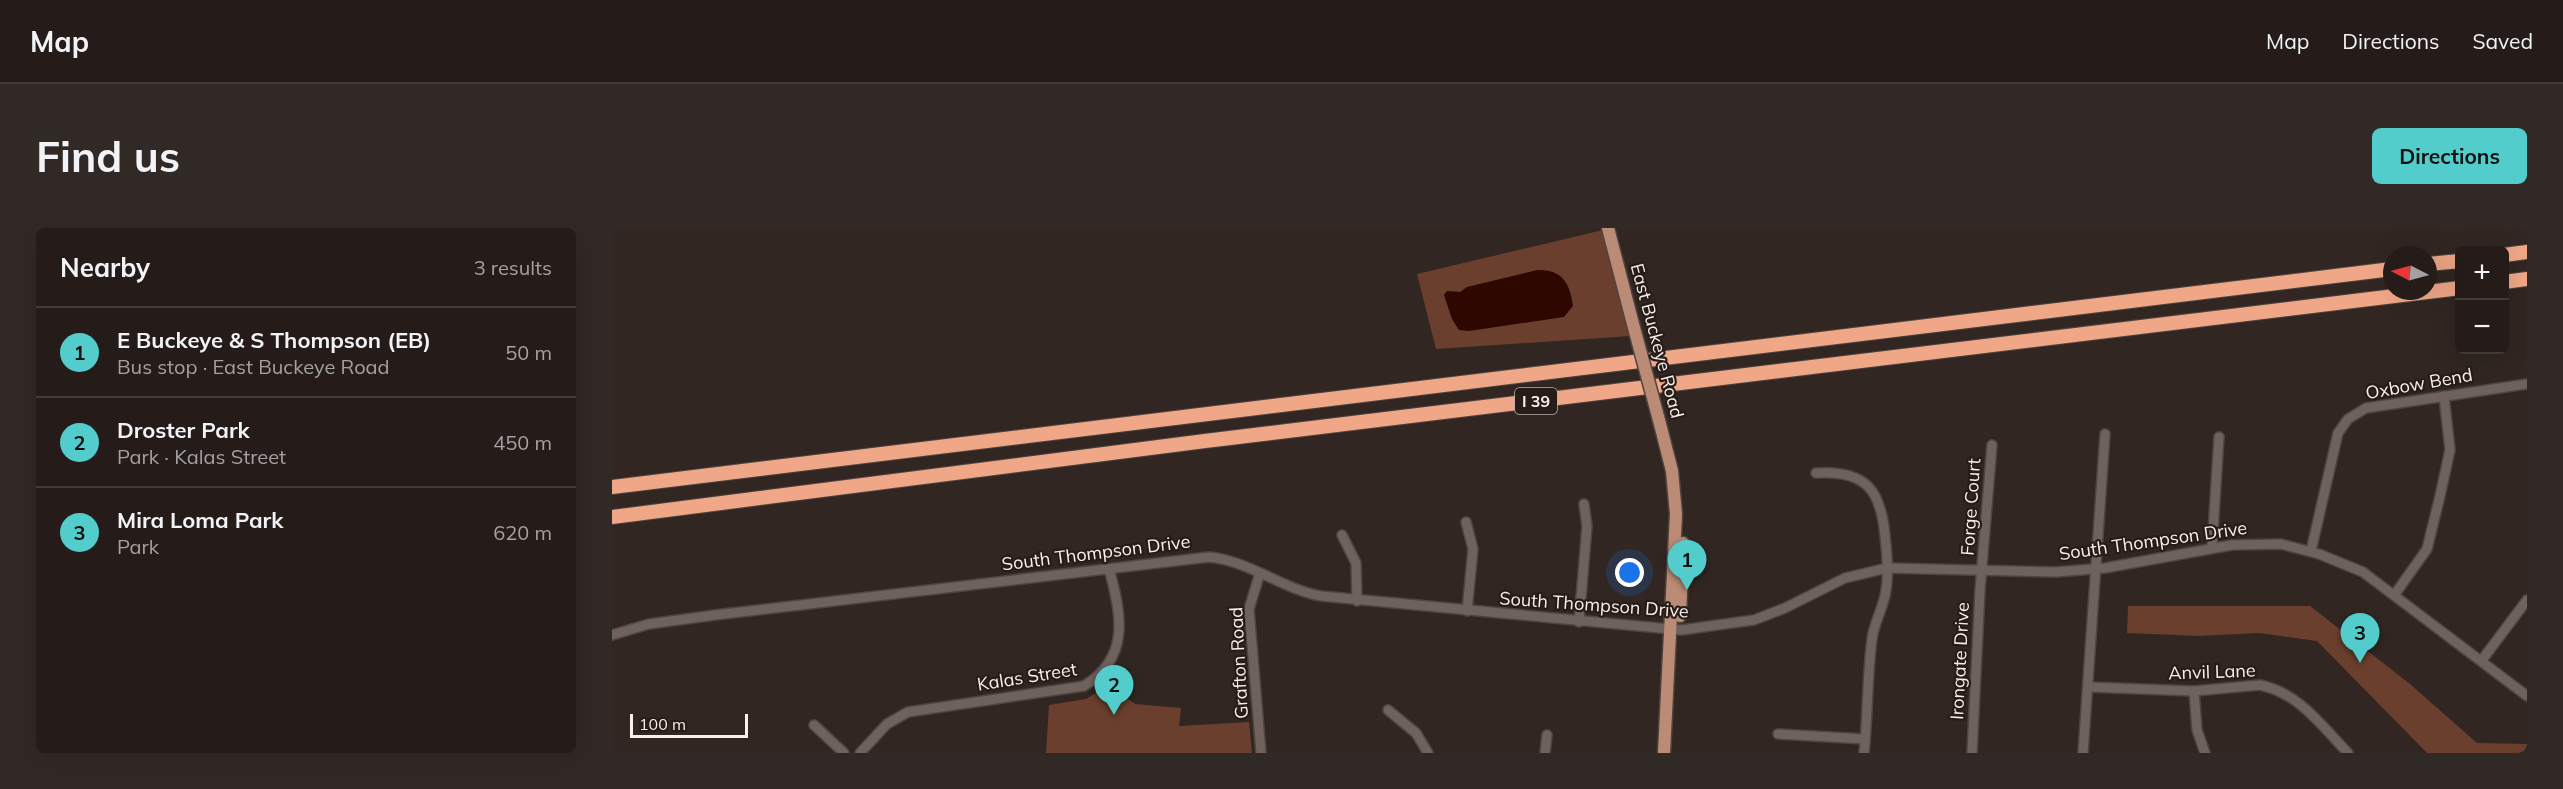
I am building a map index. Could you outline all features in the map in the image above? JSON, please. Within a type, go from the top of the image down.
[{"type":"highway","points":[[2509,254],[2527,252]]},
{"type":"highway","points":[[2437,263],[2455,261]]},
{"type":"highway","name":"I 39","points":[[612,487],[2383,270]]},
{"type":"highway","points":[[2509,281],[2527,279]]},
{"type":"highway","name":"I 39","points":[[612,517],[1217,439],[2455,289]]},
{"type":"main road","name":"East Buckeye Road","points":[[1608,228],[1670,463],[1678,483],[1683,529],[1664,753]]},
{"type":"street","name":"Oxbow Bend","points":[[2311,551],[2328,473],[2341,427],[2366,408],[2527,384]]},
{"type":"street","points":[[2396,594],[2427,549],[2440,496],[2450,450],[2444,396]]},
{"type":"street","points":[[2083,753],[2105,434]]},
{"type":"street","points":[[2212,547],[2219,437]]},
{"type":"street","name":"Forge Court","points":[[1982,572],[1992,445]]},
{"type":"street","points":[[1816,473],[1842,473],[1859,479],[1872,490],[1883,510],[1887,568],[1886,590],[1871,642],[1864,753]]},
{"type":"street","points":[[1579,622],[1587,526],[1584,504]]},
{"type":"street","points":[[1466,522],[1473,549],[1467,611]]},
{"type":"street","points":[[1342,535],[1356,563],[1357,601]]},
{"type":"street","name":"South Thompson Drive","points":[[612,635],[649,624],[715,615],[1209,557],[1229,560],[1305,593],[1357,601],[1675,630],[1754,620],[1845,578],[1887,568],[2056,572],[2094,569],[2212,547],[2269,543],[2311,551],[2363,572],[2396,594],[2527,696]]},
{"type":"street","name":"Kalas Street","points":[[860,753],[887,724],[908,712],[1084,686],[1090,683],[1110,664],[1117,649],[1118,630],[1108,569]]},
{"type":"street","name":"Irongate Drive","points":[[1972,753],[1982,572]]},
{"type":"street","name":"Grafton Road","points":[[1260,573],[1249,609],[1261,753]]},
{"type":"street","points":[[2482,660],[2527,600]]},
{"type":"street","name":"Anvil Lane","points":[[2088,687],[2194,691],[2260,685],[2280,690],[2297,701],[2348,753]]},
{"type":"street","points":[[2194,691],[2197,730],[2205,753]]},
{"type":"street","points":[[1388,710],[1416,733],[1428,753]]},
{"type":"street","points":[[814,725],[844,753]]},
{"type":"street","points":[[1778,734],[1865,739]]},
{"type":"street","points":[[1545,753],[1547,735]]},
{"type":"shaded area","points":[[1603,230],[1631,336],[1436,349],[1417,274]]},
{"type":"shaded area","points":[[1537,270],[1553,272],[1567,284],[1573,306],[1564,317],[1469,331],[1459,330],[1452,319],[1444,295],[1447,291],[1460,292],[1467,287]]},
{"type":"shaded area","points":[[2128,606],[2310,606],[2410,684],[2477,743],[2527,744],[2527,753],[2427,753],[2317,641],[2259,633],[2198,636],[2127,633]]},
{"type":"shaded area","points":[[1109,685],[1135,704],[1181,708],[1179,726],[1249,722],[1252,753],[1046,753],[1049,705],[1086,699]]},
{"type":"place","name":"E Buckeye & S Thompson (EB)","points":[[1687,590]]},
{"type":"place","name":"Mira Loma Park","points":[[2360,663]]},
{"type":"place","name":"Droster Park","points":[[1114,715]]}]
